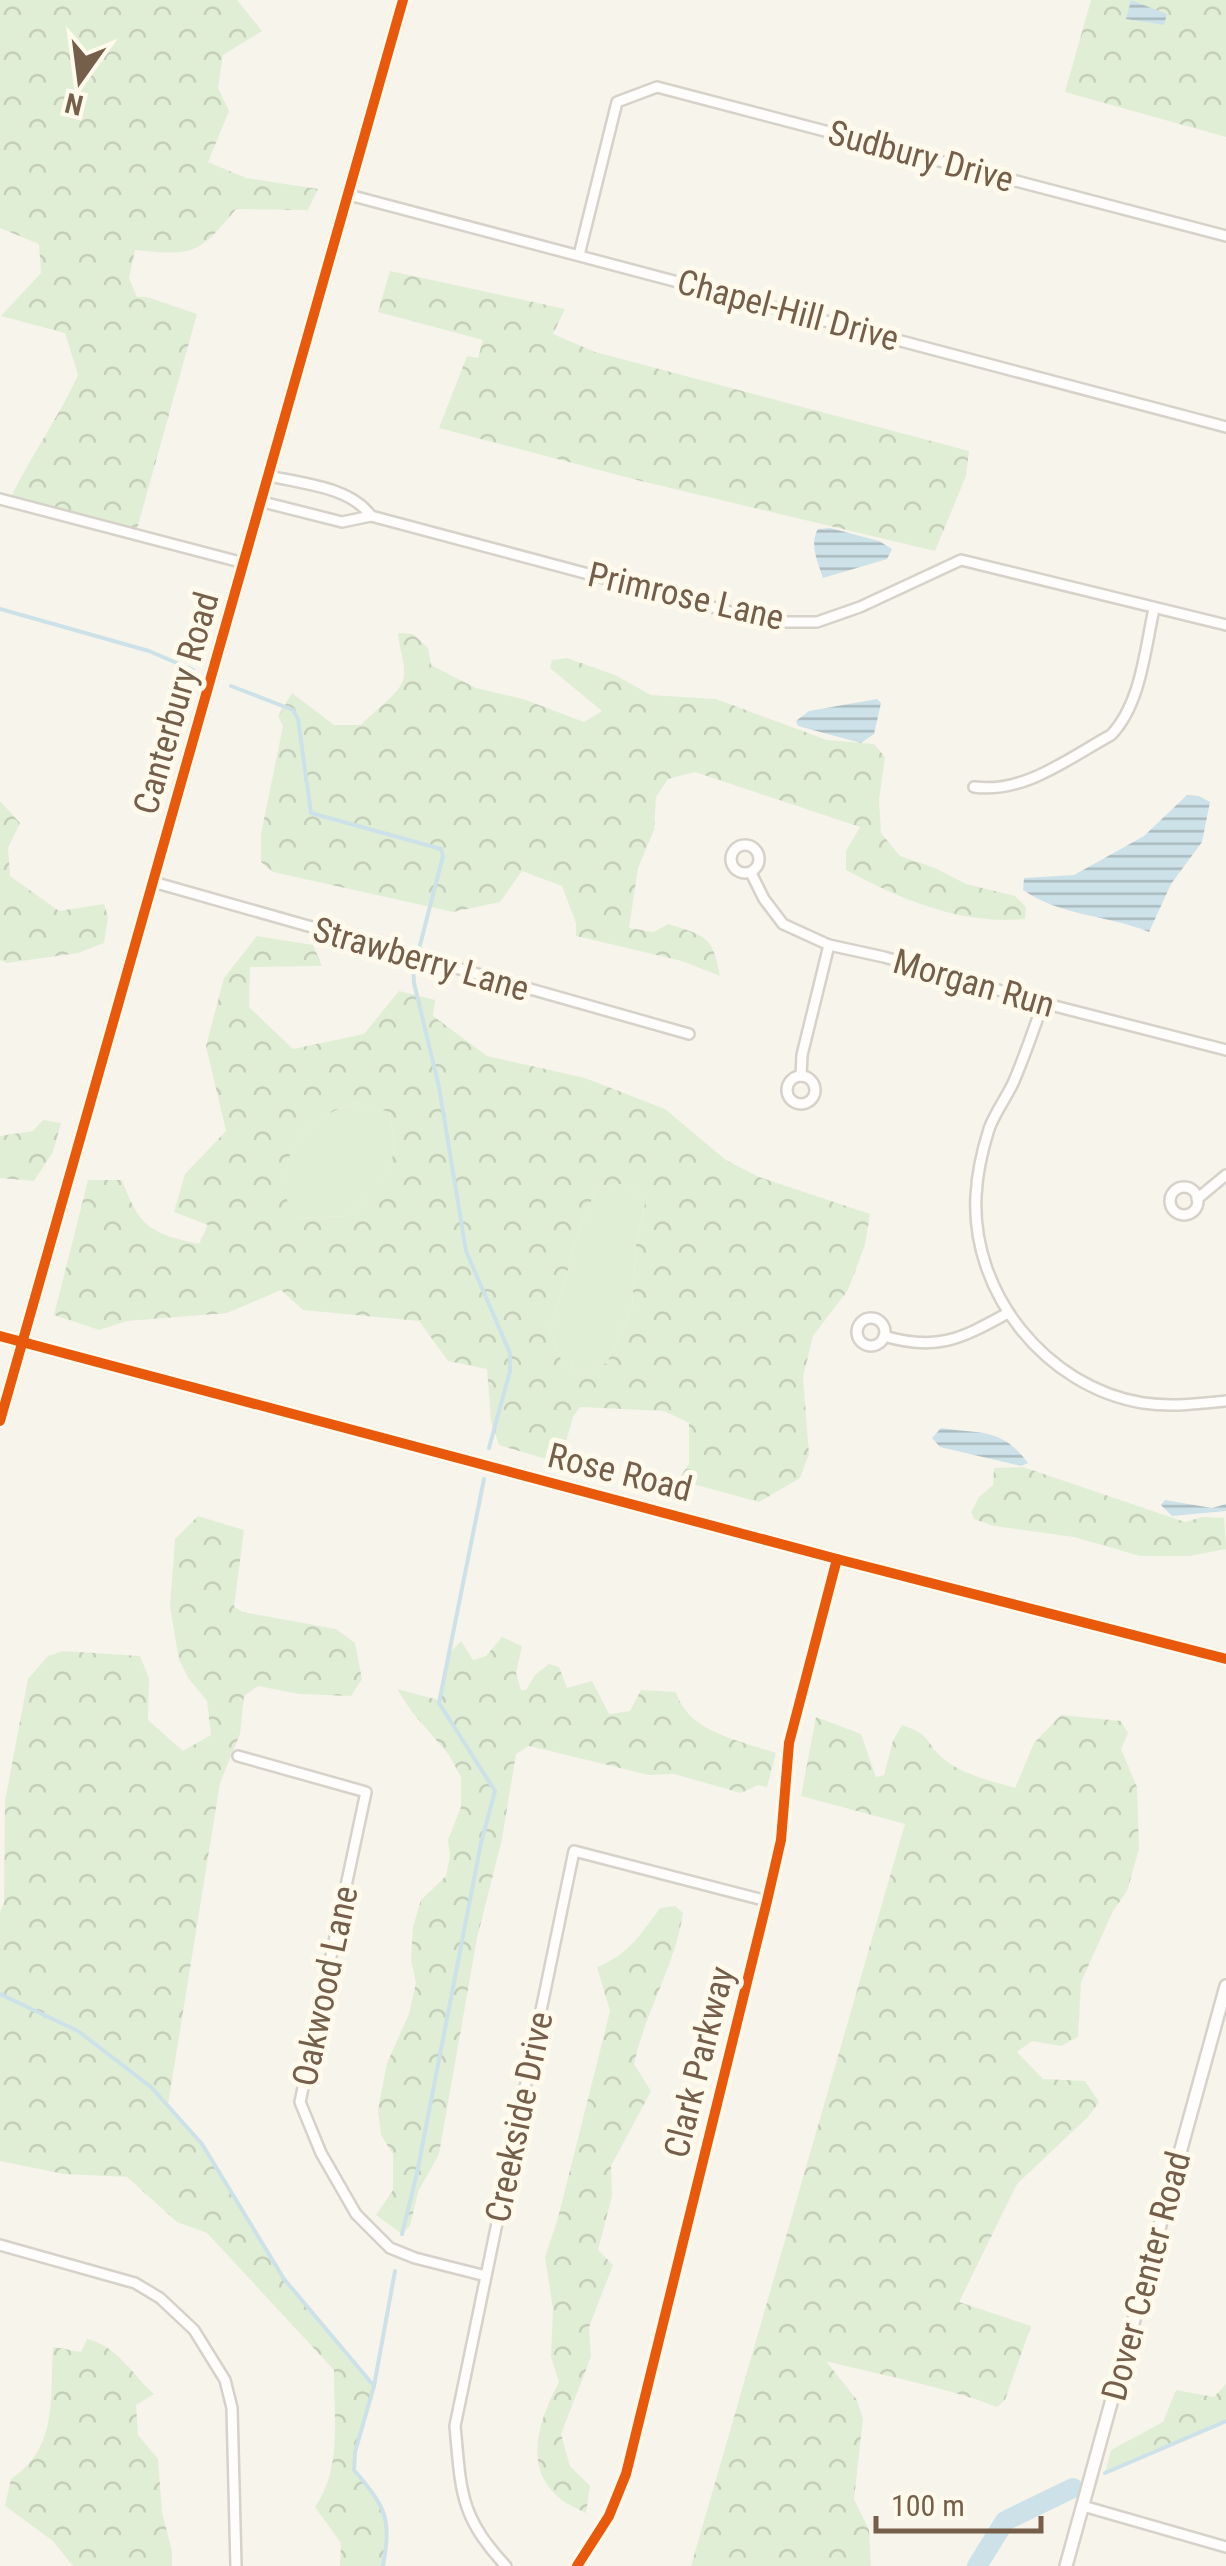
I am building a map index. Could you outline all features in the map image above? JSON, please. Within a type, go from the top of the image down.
[{"type":"street","name":"Canterbury Road","points":[[0,1421],[404,0]]},
{"type":"street","name":"Sudbury Drive","points":[[579,255],[617,102],[657,87],[1226,236]]},
{"type":"street","name":"Chapel-Hill Drive","points":[[349,195],[1226,427]]},
{"type":"street","name":"Primrose Lane","points":[[270,476],[344,495],[362,504],[371,516]]},
{"type":"street","points":[[0,499],[244,563]]},
{"type":"street","name":"Primrose Lane","points":[[263,502],[342,522],[371,516],[781,622],[817,622],[860,607],[961,560],[1226,626]]},
{"type":"street","points":[[974,787],[991,790],[1015,785],[1111,734],[1123,722],[1136,690],[1154,608]]},
{"type":"street","name":"Morgan Run","points":[[751,872],[764,899],[783,924],[829,945],[1226,1050]]},
{"type":"street","name":"Strawberry Lane","points":[[154,882],[689,1034]]},
{"type":"street","points":[[800,1076],[829,945]]},
{"type":"street","points":[[1042,1002],[1027,1050],[990,1128],[976,1193],[977,1231],[990,1281],[1030,1342],[1066,1371],[1118,1396],[1144,1403],[1184,1406],[1226,1400]]},
{"type":"street","points":[[1197,1199],[1226,1176]]},
{"type":"street","points":[[884,1336],[912,1344],[943,1343],[962,1338],[1008,1313]]},
{"type":"street","name":"Rose Road","points":[[0,1336],[1226,1659]]},
{"type":"street","name":"Clark Parkway","points":[[577,2566],[609,2516],[626,2474],[767,1901],[781,1840],[790,1743],[837,1559]]},
{"type":"street","name":"Oakwood Lane","points":[[238,1756],[366,1792],[300,2102],[320,2153],[356,2214],[390,2248],[486,2276]]},
{"type":"street","name":"Creekside Drive","points":[[506,2566],[486,2546],[463,2502],[455,2426],[574,1851],[767,1901]]},
{"type":"street","name":"Dover Center Road","points":[[1066,2566],[1226,1986]]},
{"type":"street","points":[[1,2248],[135,2283],[160,2298],[194,2330],[225,2380],[232,2408],[236,2566]]},
{"type":"street","points":[[1083,2506],[1226,2548]]},
{"type":"green space","points":[[0,0],[237,0],[262,31],[223,55],[218,88],[229,111],[208,162],[246,178],[318,189],[308,210],[236,209],[212,236],[193,249],[170,253],[135,250],[129,278],[137,297],[197,314],[137,529],[12,495],[78,375],[65,333],[1,316],[41,273],[39,244],[0,228]]},
{"type":"green space","points":[[1091,0],[1226,0],[1226,137],[1065,92]]},
{"type":"green space","points":[[390,271],[565,309],[553,334],[595,352],[969,451],[966,476],[935,551],[439,428],[467,356],[478,358],[483,340],[378,312]]},
{"type":"green space","points":[[398,633],[413,634],[428,648],[431,665],[476,688],[523,699],[584,722],[602,711],[550,668],[552,660],[567,658],[615,675],[651,695],[716,699],[827,740],[874,744],[885,757],[879,800],[881,833],[900,856],[966,884],[1015,896],[1026,907],[1025,919],[955,914],[889,891],[846,870],[846,851],[860,827],[695,772],[668,779],[656,797],[654,830],[638,868],[629,928],[654,932],[668,924],[699,935],[710,945],[720,976],[682,961],[576,936],[576,923],[562,886],[522,871],[500,902],[453,912],[273,872],[261,862],[261,834],[283,726],[278,716],[292,693],[334,725],[361,725],[394,695],[403,681]]},
{"type":"green space","points":[[0,801],[20,823],[8,848],[10,876],[59,911],[104,904],[108,917],[104,943],[78,953],[7,963],[0,960]]},
{"type":"green space","points":[[257,936],[313,945],[322,966],[250,967],[249,1007],[293,1049],[364,1034],[399,991],[435,1000],[433,1016],[487,1056],[585,1078],[665,1109],[726,1160],[759,1177],[870,1214],[865,1245],[848,1290],[813,1336],[803,1377],[809,1454],[800,1478],[759,1502],[678,1480],[689,1464],[689,1423],[664,1411],[580,1407],[573,1417],[560,1463],[499,1445],[491,1421],[487,1369],[448,1361],[419,1321],[303,1310],[281,1290],[227,1313],[127,1321],[99,1330],[54,1315],[88,1180],[122,1180],[135,1209],[149,1226],[199,1244],[208,1225],[174,1212],[185,1174],[226,1131],[206,1046],[224,978]],"holes":[[[358,1103],[389,1112],[394,1147],[387,1172],[372,1193],[347,1216],[294,1218],[285,1179],[295,1145],[321,1118]],[[630,1184],[645,1203],[636,1246],[632,1309],[607,1363],[582,1374],[560,1358],[550,1331],[580,1228],[596,1189]]]},
{"type":"green space","points":[[359,1103],[389,1112],[394,1147],[388,1172],[347,1216],[293,1218],[285,1179],[295,1144],[321,1118]]},
{"type":"green space","points":[[43,1120],[61,1123],[53,1152],[34,1181],[0,1178],[0,1136],[33,1131]]},
{"type":"green space","points":[[630,1184],[645,1203],[636,1246],[632,1309],[607,1363],[582,1374],[560,1358],[550,1331],[580,1228],[596,1189]]},
{"type":"green space","points":[[1023,1467],[1185,1522],[1202,1517],[1224,1518],[1226,1549],[1189,1556],[1140,1556],[1074,1537],[994,1526],[974,1519],[971,1512],[979,1497],[993,1485],[994,1468]]},
{"type":"green space","points":[[198,1516],[244,1530],[234,1607],[336,1629],[355,1643],[362,1679],[351,1696],[299,1694],[258,1686],[244,1696],[240,1734],[220,1783],[168,2105],[202,2144],[284,2279],[374,2386],[355,2452],[354,2470],[383,2514],[383,2566],[340,2566],[341,2543],[315,2507],[324,2492],[333,2458],[334,2370],[207,2233],[177,2222],[127,2177],[64,2174],[0,2161],[0,1912],[4,1902],[5,1801],[28,1679],[48,1656],[63,1651],[140,1656],[149,1678],[148,1720],[183,1751],[211,1735],[207,1701],[179,1660],[170,1607],[175,1539]]},
{"type":"green space","points":[[502,1637],[522,1646],[516,1673],[521,1690],[526,1690],[535,1675],[549,1664],[559,1667],[567,1688],[592,1681],[609,1714],[630,1711],[641,1690],[676,1692],[682,1706],[703,1726],[776,1753],[767,1787],[758,1785],[741,1793],[674,1774],[649,1775],[529,1746],[516,1754],[502,1839],[477,1938],[439,2154],[418,2192],[410,2226],[402,2234],[376,2215],[393,2190],[393,2154],[381,2135],[378,2110],[387,2063],[409,2014],[416,1983],[411,1960],[413,1927],[421,1900],[446,1876],[448,1840],[461,1807],[461,1777],[449,1755],[397,1689],[439,1700],[447,1656],[461,1641],[473,1660],[486,1656]]},
{"type":"green space","points":[[1061,1715],[1121,1721],[1128,1733],[1121,1749],[1137,1787],[1139,1849],[1127,1891],[1113,1911],[1081,1982],[1078,2037],[1061,2046],[1032,2041],[1017,2052],[1043,2079],[1085,2081],[1099,2102],[1017,2184],[959,2302],[1031,2326],[1005,2400],[997,2407],[826,2361],[857,2400],[863,2419],[854,2499],[869,2530],[871,2566],[691,2566],[905,1824],[801,1796],[816,1717],[861,1734],[876,1777],[884,1775],[893,1741],[902,1725],[925,1737],[953,1765],[1015,1788],[1034,1743]]},
{"type":"green space","points":[[675,1906],[683,1913],[679,1933],[634,2064],[651,2091],[611,2166],[612,2196],[598,2250],[613,2265],[589,2327],[591,2357],[561,2434],[570,2466],[590,2486],[586,2513],[561,2499],[547,2485],[537,2456],[541,2426],[559,2382],[551,2357],[553,2309],[545,2257],[610,2011],[597,1967],[625,1950],[660,1908]]},
{"type":"green space","points":[[87,2339],[107,2347],[154,2394],[136,2405],[138,2435],[158,2459],[172,2566],[73,2566],[53,2541],[5,2506],[11,2479],[37,2453],[44,2437],[51,2403],[53,2347],[81,2352]]},
{"type":"green space","points":[[1226,2384],[1226,2421],[1105,2473],[1111,2450],[1163,2422],[1176,2390],[1214,2397]]},
{"type":"water","points":[[1131,0],[1167,14],[1164,25],[1126,19]]},
{"type":"water","points":[[830,528],[879,541],[892,549],[887,559],[823,578],[814,541],[818,529]]},
{"type":"water","points":[[877,699],[881,703],[874,734],[861,743],[798,726],[796,721],[809,711]]},
{"type":"water","points":[[1187,795],[1210,802],[1202,842],[1171,884],[1149,932],[1053,905],[1023,890],[1024,878],[1074,875],[1144,836]]},
{"type":"water","points":[[941,1428],[999,1438],[1028,1463],[1021,1466],[940,1447],[932,1438]]},
{"type":"water","points":[[1165,1500],[1212,1508],[1226,1504],[1226,1511],[1172,1516],[1161,1505]]},
{"type":"waterway","points":[[0,609],[149,651],[193,670]]},
{"type":"waterway","points":[[231,686],[293,710],[298,719],[311,813],[441,849],[443,856],[419,949]]},
{"type":"waterway","points":[[413,966],[439,1087],[466,1251],[510,1353],[510,1371],[489,1448]]},
{"type":"waterway","points":[[402,2234],[481,1843],[495,1791],[439,1703],[484,1479]]},
{"type":"waterway","points":[[0,1994],[78,2031],[151,2087],[202,2144],[284,2279],[374,2386]]},
{"type":"waterway","points":[[383,2566],[387,2535],[383,2513],[354,2470],[395,2271]]},
{"type":"waterway","points":[[1105,2473],[1226,2421]]},
{"type":"waterway","points":[[977,2566],[1005,2521],[1073,2488]]},
{"type":"cycle path","points":[[0,1421],[403,0]]},
{"type":"cycle path","points":[[0,1336],[1226,1659]]},
{"type":"cycle path","points":[[577,2566],[609,2516],[626,2474],[767,1901],[781,1840],[789,1743],[837,1559]]}]
